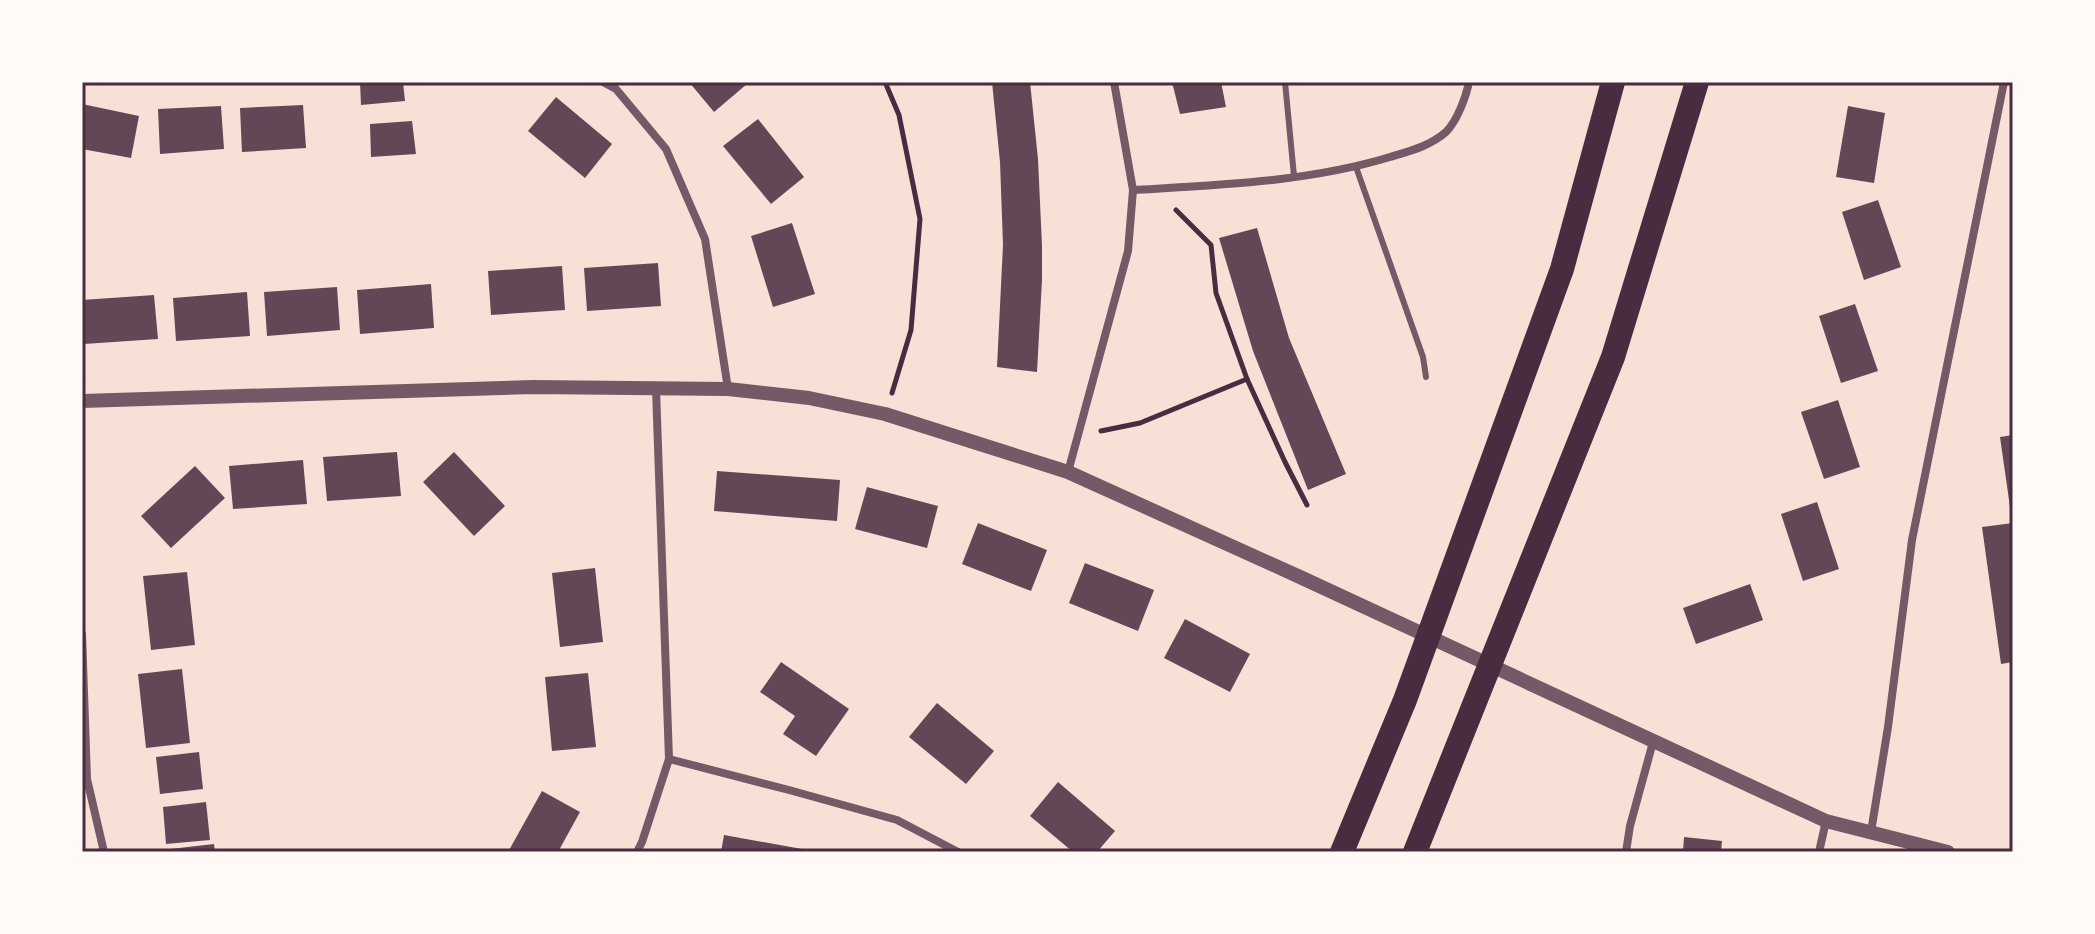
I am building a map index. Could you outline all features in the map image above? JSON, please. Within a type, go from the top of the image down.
[{"type":"highway","points":[[1342,852],[1405,700],[1562,269],[1613,82]]},
{"type":"highway","points":[[1415,852],[1613,357],[1697,82]]},
{"type":"street","points":[[603,82],[616,89],[666,149],[705,239],[728,389]]},
{"type":"street","points":[[1068,472],[1128,251],[1133,190],[1114,82]]},
{"type":"street","points":[[1133,190],[1197,187],[1356,167],[1421,148],[1447,131],[1466,97],[1469,82]]},
{"type":"street","points":[[1871,832],[1912,540],[2004,82]]},
{"type":"street","points":[[82,401],[533,387],[728,389],[809,398],[885,414],[1068,472],[1826,821],[1948,852]]},
{"type":"street","points":[[637,852],[669,759],[656,389]]},
{"type":"street","points":[[82,634],[87,779],[104,852]]},
{"type":"street","points":[[1626,852],[1653,742]]},
{"type":"street","points":[[669,759],[897,820],[958,852]]},
{"type":"street","points":[[1819,852],[1826,821]]},
{"type":"lane","points":[[1285,82],[1294,176]]},
{"type":"lane","points":[[1356,167],[1423,357],[1426,377]]},
{"type":"path","points":[[885,82],[899,115],[920,219],[911,330],[885,414]]},
{"type":"path","points":[[1155,189],[1211,245],[1216,293],[1247,379],[1307,505]]},
{"type":"path","points":[[1078,435],[1140,423],[1247,379]]},
{"type":"building","points":[[360,82],[403,82],[405,101],[361,105]]},
{"type":"building","points":[[689,82],[746,82],[747,84],[714,112]]},
{"type":"building","points":[[992,82],[1030,82],[1042,246],[1037,372],[997,367],[1003,245],[1000,162]]},
{"type":"building","points":[[1172,82],[1221,82],[1226,107],[1180,114]]},
{"type":"building","points":[[556,97],[612,144],[585,178],[528,131]]},
{"type":"building","points":[[82,104],[139,116],[131,158],[82,149]]},
{"type":"building","points":[[303,105],[306,148],[242,152],[240,108]]},
{"type":"building","points":[[221,106],[224,149],[160,154],[158,109]]},
{"type":"building","points":[[1848,106],[1885,113],[1874,183],[1836,177]]},
{"type":"building","points":[[758,119],[804,177],[771,204],[723,146]]},
{"type":"building","points":[[412,121],[416,154],[371,157],[370,124]]},
{"type":"building","points":[[1878,200],[1901,267],[1864,280],[1842,212]]},
{"type":"building","points":[[792,223],[815,294],[773,307],[751,236]]},
{"type":"building","points":[[1257,228],[1289,338],[1346,474],[1308,490],[1253,351],[1219,238]]},
{"type":"building","points":[[658,263],[661,306],[587,311],[584,268]]},
{"type":"building","points":[[562,266],[565,310],[491,315],[488,271]]},
{"type":"building","points":[[431,284],[434,328],[360,334],[357,290]]},
{"type":"building","points":[[337,287],[340,330],[267,336],[264,292]]},
{"type":"building","points":[[247,292],[250,336],[176,341],[173,298]]},
{"type":"building","points":[[154,295],[158,339],[84,344],[82,300]]},
{"type":"building","points":[[1855,304],[1878,371],[1841,383],[1819,316]]},
{"type":"building","points":[[1838,400],[1860,467],[1824,479],[1801,412]]},
{"type":"building","points":[[2013,435],[2013,507],[2010,507],[2000,437]]},
{"type":"building","points":[[397,452],[401,496],[327,501],[323,457]]},
{"type":"building","points":[[454,452],[505,506],[474,536],[423,482]]},
{"type":"building","points":[[303,460],[307,504],[233,509],[229,466]]},
{"type":"building","points":[[195,466],[225,498],[171,548],[141,516]]},
{"type":"building","points":[[717,471],[840,480],[837,521],[714,511]]},
{"type":"building","points":[[867,487],[938,506],[927,548],[855,529]]},
{"type":"building","points":[[1817,502],[1839,569],[1803,581],[1781,514]]},
{"type":"building","points":[[978,523],[1047,550],[1031,591],[962,564]]},
{"type":"building","points":[[2013,523],[2013,662],[2001,664],[1982,527]]},
{"type":"building","points":[[1085,563],[1154,590],[1138,631],[1069,603]]},
{"type":"building","points":[[595,568],[603,642],[560,647],[552,573]]},
{"type":"building","points":[[187,572],[195,645],[151,650],[143,576]]},
{"type":"building","points":[[1750,584],[1763,620],[1696,644],[1683,608]]},
{"type":"building","points":[[1185,619],[1250,654],[1230,692],[1164,658]]},
{"type":"building","points":[[781,662],[849,709],[816,756],[783,734],[795,716],[760,692]]},
{"type":"building","points":[[182,669],[190,743],[146,748],[138,674]]},
{"type":"building","points":[[588,673],[596,747],[552,751],[545,677]]},
{"type":"building","points":[[937,703],[994,751],[966,784],[909,737]]},
{"type":"building","points":[[199,752],[203,789],[160,794],[156,757]]},
{"type":"building","points":[[1058,782],[1115,831],[1097,852],[1073,852],[1030,816]]},
{"type":"building","points":[[542,791],[580,812],[558,852],[508,852]]},
{"type":"building","points":[[206,802],[210,840],[166,844],[163,807]]},
{"type":"building","points":[[724,835],[802,849],[801,852],[721,852]]},
{"type":"building","points":[[1684,837],[1722,841],[1721,852],[1683,852]]},
{"type":"building","points":[[214,844],[215,852],[171,852],[170,849]]}]
